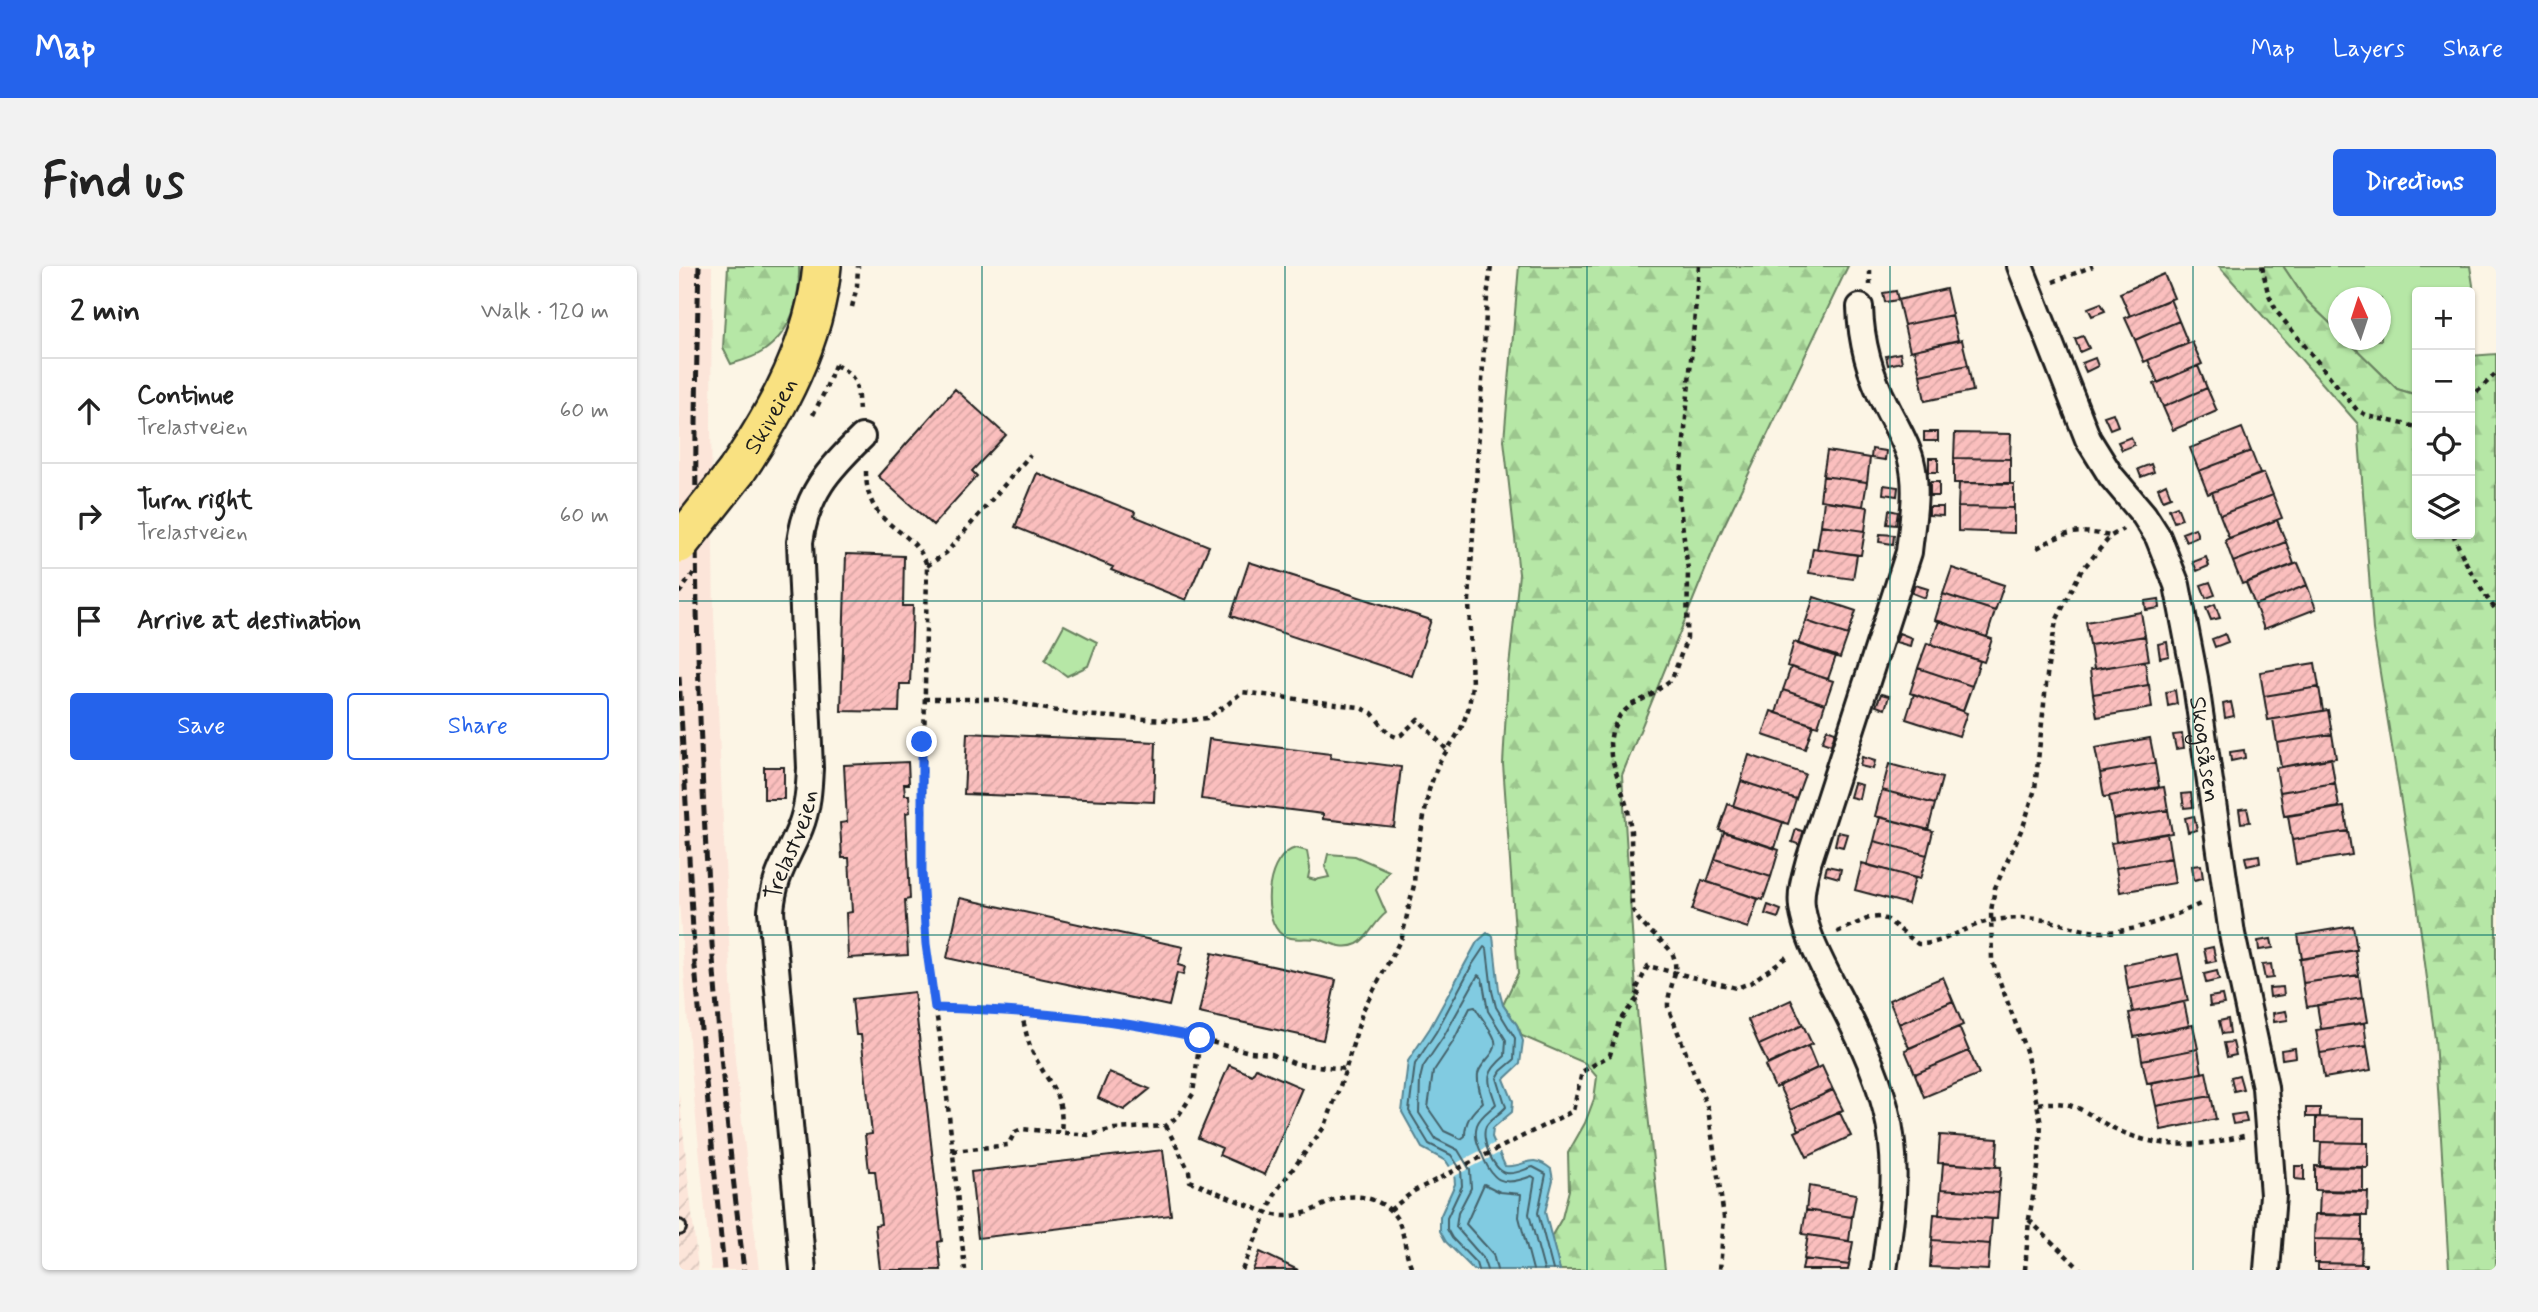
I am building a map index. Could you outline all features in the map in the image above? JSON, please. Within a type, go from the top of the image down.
[{"type":"main road","name":"Skiveien","points":[[679,544],[736,472],[768,423],[797,364],[819,293],[822,266]]},
{"type":"street","name":"Skogsåsen","points":[[2021,266],[2088,439],[2111,476],[2144,515],[2169,562],[2183,611],[2232,934],[2265,1087],[2273,1195],[2267,1270]]},
{"type":"street","points":[[1860,307],[1864,348],[1871,371],[1911,460],[1914,509],[1909,552],[1802,885],[1802,906],[1812,944],[1871,1063],[1886,1110],[1892,1142],[1894,1176],[1893,1207],[1884,1270]]},
{"type":"street","name":"Trelastveien","points":[[803,1270],[771,911],[778,873],[800,827],[808,803],[810,768],[800,542],[803,522],[807,506],[825,476],[862,437]]},
{"type":"path","points":[[1243,1270],[1277,1190],[1325,1126],[1346,1069],[1363,1010],[1402,937],[1414,885],[1415,865],[1429,790],[1446,749],[1461,729],[1469,707],[1472,685],[1469,601],[1486,297],[1491,266]]},
{"type":"path","points":[[1699,266],[1679,499],[1688,570],[1687,638],[1672,679],[1620,715],[1612,731],[1610,743],[1631,831],[1632,907],[1646,930],[1672,953],[1675,960],[1668,1007],[1704,1097],[1721,1186],[1724,1217],[1720,1270]]},
{"type":"path","points":[[2029,292],[2093,266]]},
{"type":"path","points":[[2262,266],[2268,293],[2277,312],[2357,410],[2368,416],[2412,426]]},
{"type":"path","points":[[835,365],[848,371],[855,380],[866,455],[866,489],[872,505],[892,527],[919,549],[927,566],[922,872],[926,944],[943,1058],[965,1270]]},
{"type":"path","points":[[2475,394],[2496,373]]},
{"type":"path","points":[[927,566],[946,553],[1030,455]]},
{"type":"path","points":[[2025,1270],[2042,1124],[2026,1051],[1992,961],[1990,920],[1995,888],[2024,824],[2035,789],[2048,666],[2056,621],[2063,603],[2081,571],[2111,536],[2144,515]]},
{"type":"path","points":[[2037,548],[2065,532],[2111,536]]},
{"type":"path","points":[[2455,539],[2460,552],[2496,610]]},
{"type":"path","points":[[924,699],[995,699],[1078,715],[1184,721],[1206,718],[1229,704],[1242,692],[1359,707],[1367,710],[1389,734],[1396,737],[1417,719],[1446,749]]},
{"type":"path","points":[[1390,1210],[1414,1191],[1573,1111],[1583,1072],[1609,1055],[1619,1021],[1638,999],[1640,995],[1635,992],[1648,966],[1728,988],[1742,987],[1783,959],[1875,917],[1888,920],[1918,944],[1938,942],[1990,920],[2019,918],[2045,920],[2101,932],[2128,930],[2162,921],[2227,894]]},
{"type":"path","points":[[935,1008],[1087,1018],[1164,1030],[1250,1052],[1272,1054],[1296,1064],[1346,1069]]},
{"type":"path","points":[[1021,1012],[1033,1053],[1061,1104],[1061,1132]]},
{"type":"path","points":[[953,1151],[1008,1145],[1015,1132],[1022,1129],[1089,1135],[1114,1129],[1166,1126],[1178,1116],[1193,1094],[1200,1038]]},
{"type":"path","points":[[2038,1104],[2055,1102],[2073,1105],[2122,1132],[2153,1142],[2194,1146],[2270,1131]]},
{"type":"path","points":[[1166,1126],[1189,1171],[1190,1181],[1267,1213],[1277,1216],[1305,1213],[1346,1197],[1372,1199],[1390,1210],[1401,1228],[1413,1270]]},
{"type":"path","points":[[2029,1219],[2081,1270]]},
{"type":"shaded area","points":[[679,266],[712,266],[714,615],[723,823],[735,1060],[759,1270],[711,1270],[691,1067],[679,901]]},
{"type":"shaded area","points":[[679,1093],[698,1270],[679,1270]]},
{"type":"green space","points":[[728,266],[799,266],[796,303],[781,335],[758,354],[731,364],[723,348]]},
{"type":"green space","points":[[1519,266],[1848,266],[1719,536],[1622,775],[1638,1023],[1665,1270],[1560,1270],[1551,1237],[1562,1218],[1569,1190],[1568,1153],[1585,1123],[1594,1099],[1597,1077],[1585,1063],[1522,1036],[1503,1005],[1518,973],[1503,764],[1508,676],[1519,574],[1504,440]]},
{"type":"green space","points":[[2219,266],[2283,266],[2306,300],[2328,321],[2328,350],[2357,350],[2397,389],[2412,394],[2412,539],[2475,539],[2475,356],[2496,354],[2496,1270],[2449,1270],[2435,1039],[2415,888],[2373,630],[2358,424]]},
{"type":"green space","points":[[2283,266],[2470,266],[2473,285],[2412,287],[2412,394],[2397,389],[2357,350],[2391,350],[2391,287],[2328,287],[2328,321],[2306,300]]},
{"type":"green space","points":[[1064,625],[1097,642],[1088,666],[1067,676],[1045,660]]},
{"type":"green space","points":[[1296,848],[1307,851],[1310,868],[1308,878],[1315,880],[1329,877],[1325,867],[1328,854],[1355,856],[1389,871],[1376,890],[1386,913],[1357,944],[1343,946],[1316,939],[1288,937],[1279,932],[1273,923],[1269,898],[1273,872],[1286,853]]},
{"type":"water","points":[[1487,933],[1493,936],[1503,1005],[1517,1025],[1523,1041],[1520,1064],[1504,1079],[1513,1101],[1512,1112],[1493,1128],[1492,1137],[1505,1166],[1533,1161],[1551,1169],[1553,1180],[1545,1212],[1560,1270],[1474,1270],[1446,1242],[1440,1231],[1440,1217],[1455,1184],[1454,1173],[1446,1161],[1422,1148],[1402,1112],[1408,1061],[1430,1028],[1477,942]]},
{"type":"pier","points":[[1497,1142],[1501,1152],[1451,1178],[1447,1168]]},
{"type":"building","points":[[2164,274],[2174,298],[2130,316],[2120,293]]},
{"type":"building","points":[[1946,289],[1952,315],[1904,325],[1898,300]]},
{"type":"building","points":[[1896,291],[1898,300],[1885,302],[1883,293]]},
{"type":"building","points":[[2170,299],[2179,321],[2135,340],[2125,318]]},
{"type":"building","points":[[2101,303],[2105,311],[2092,316],[2088,308]]},
{"type":"building","points":[[1952,315],[1958,340],[1910,351],[1904,325]]},
{"type":"building","points":[[2179,321],[2188,343],[2144,362],[2135,340]]},
{"type":"building","points":[[2083,336],[2089,348],[2080,352],[2075,339]]},
{"type":"building","points":[[1962,340],[1968,365],[1920,375],[1914,350]]},
{"type":"building","points":[[2192,342],[2202,364],[2158,383],[2148,360]]},
{"type":"building","points":[[1900,353],[1902,362],[1888,365],[1886,356]]},
{"type":"building","points":[[2095,358],[2098,366],[2086,372],[2082,363]]},
{"type":"building","points":[[1968,365],[1973,391],[1925,401],[1920,375]]},
{"type":"building","points":[[2198,366],[2207,388],[2163,407],[2154,384]]},
{"type":"building","points":[[2207,388],[2217,411],[2173,430],[2163,407]]},
{"type":"building","points":[[955,389],[1006,435],[972,471],[977,476],[933,525],[878,476]]},
{"type":"building","points":[[2113,413],[2118,426],[2110,429],[2104,416]]},
{"type":"building","points":[[2242,428],[2251,451],[2199,471],[2190,448]]},
{"type":"building","points":[[1924,432],[1938,432],[1938,441],[1924,441]]},
{"type":"building","points":[[1955,433],[2011,434],[2010,459],[1954,458]]},
{"type":"building","points":[[2131,437],[2134,445],[2122,450],[2118,442]]},
{"type":"building","points":[[1872,449],[1886,451],[1885,460],[1871,458]]},
{"type":"building","points":[[1827,451],[1870,458],[1867,482],[1823,476]]},
{"type":"building","points":[[2251,451],[2260,474],[2208,494],[2199,471]]},
{"type":"building","points":[[1929,458],[1938,458],[1938,472],[1929,472]]},
{"type":"building","points":[[1954,458],[2010,459],[2010,483],[1954,483]]},
{"type":"building","points":[[2151,464],[2154,472],[2141,477],[2138,469]]},
{"type":"building","points":[[1037,473],[1135,512],[1134,516],[1209,546],[1186,600],[1015,527]]},
{"type":"building","points":[[2264,473],[2273,495],[2220,515],[2212,492]]},
{"type":"building","points":[[1823,476],[1867,482],[1863,506],[1820,500]]},
{"type":"building","points":[[1930,482],[1939,482],[1939,496],[1930,496]]},
{"type":"building","points":[[1959,483],[2014,484],[2014,508],[1958,507]]},
{"type":"building","points":[[2166,484],[2171,497],[2163,500],[2158,488]]},
{"type":"building","points":[[1884,485],[1898,487],[1897,496],[1883,494]]},
{"type":"building","points":[[2273,495],[2282,518],[2229,538],[2220,515]]},
{"type":"building","points":[[1824,501],[1868,507],[1865,531],[1821,525]]},
{"type":"building","points":[[2177,506],[2182,519],[2174,522],[2169,509]]},
{"type":"building","points":[[1929,507],[1943,507],[1943,516],[1929,515]]},
{"type":"building","points":[[1958,507],[2014,508],[2014,533],[1958,531]]},
{"type":"building","points":[[1889,510],[1898,512],[1896,525],[1887,524]]},
{"type":"building","points":[[2277,520],[2286,542],[2233,562],[2225,540]]},
{"type":"building","points":[[1821,525],[1865,531],[1861,555],[1817,549]]},
{"type":"building","points":[[2195,528],[2198,536],[2186,541],[2182,533]]},
{"type":"building","points":[[1880,534],[1894,535],[1893,544],[1879,542]]},
{"type":"building","points":[[2286,542],[2294,564],[2242,584],[2233,562]]},
{"type":"building","points":[[1813,548],[1857,555],[1853,579],[1809,573]]},
{"type":"building","points":[[846,554],[904,556],[903,606],[913,606],[910,684],[900,684],[899,712],[841,711]]},
{"type":"building","points":[[2206,557],[2209,566],[2197,571],[2193,562]]},
{"type":"building","points":[[1249,562],[1431,620],[1412,676],[1231,616]]},
{"type":"building","points":[[2298,563],[2307,585],[2255,605],[2246,583]]},
{"type":"building","points":[[1952,568],[2004,585],[1995,611],[1943,594]]},
{"type":"building","points":[[2210,582],[2215,595],[2206,598],[2201,585]]},
{"type":"building","points":[[1915,585],[1928,589],[1925,598],[1912,593]]},
{"type":"building","points":[[2307,585],[2316,609],[2264,629],[2255,605]]},
{"type":"building","points":[[1943,594],[1995,611],[1987,637],[1935,620]]},
{"type":"building","points":[[1814,597],[1856,611],[1848,635],[1806,621]]},
{"type":"building","points":[[2159,599],[2160,608],[2146,610],[2145,601]]},
{"type":"building","points":[[2215,604],[2220,618],[2211,620],[2206,608]]},
{"type":"building","points":[[2141,612],[2145,636],[2090,645],[2086,622]]},
{"type":"building","points":[[1806,621],[1848,635],[1840,658],[1798,644]]},
{"type":"building","points":[[1939,621],[1992,639],[1984,662],[1931,644]]},
{"type":"building","points":[[1899,633],[1912,638],[1910,646],[1896,642]]},
{"type":"building","points":[[2225,634],[2228,642],[2215,647],[2212,639]]},
{"type":"building","points":[[2145,636],[2149,660],[2094,669],[2090,645]]},
{"type":"building","points":[[1794,642],[1836,656],[1828,679],[1787,666]]},
{"type":"building","points":[[2167,642],[2169,656],[2160,658],[2158,644]]},
{"type":"building","points":[[1927,643],[1980,661],[1972,686],[1918,668]]},
{"type":"building","points":[[2145,661],[2148,685],[2093,694],[2090,670]]},
{"type":"building","points":[[2315,663],[2319,687],[2264,696],[2260,672]]},
{"type":"building","points":[[1791,667],[1833,681],[1825,704],[1783,690]]},
{"type":"building","points":[[1918,668],[1972,686],[1963,711],[1910,693]]},
{"type":"building","points":[[2149,685],[2152,708],[2097,717],[2093,694]]},
{"type":"building","points":[[2319,687],[2323,711],[2268,720],[2264,696]]},
{"type":"building","points":[[1783,690],[1825,704],[1818,726],[1776,713]]},
{"type":"building","points":[[2175,690],[2177,704],[2168,706],[2166,692]]},
{"type":"building","points":[[1881,694],[1889,696],[1885,709],[1876,706]]},
{"type":"building","points":[[1914,694],[1967,713],[1959,736],[1906,719]]},
{"type":"building","points":[[2231,702],[2234,716],[2225,718],[2223,704]]},
{"type":"building","points":[[2328,710],[2332,734],[2277,743],[2273,719]]},
{"type":"building","points":[[1771,711],[1813,725],[1805,749],[1763,735]]},
{"type":"building","points":[[1827,729],[1835,732],[1831,745],[1822,742]]},
{"type":"building","points":[[967,733],[1156,742],[1154,802],[964,794]]},
{"type":"building","points":[[2182,734],[2184,748],[2176,749],[2173,735]]},
{"type":"building","points":[[2332,734],[2336,758],[2281,767],[2277,743]]},
{"type":"building","points":[[2150,738],[2155,763],[2100,773],[2095,748]]},
{"type":"building","points":[[1209,739],[1331,754],[1330,758],[1401,767],[1394,827],[1323,819],[1323,814],[1201,799]]},
{"type":"building","points":[[2244,750],[2245,758],[2231,761],[2230,752]]},
{"type":"building","points":[[1749,755],[1805,774],[1796,799],[1741,781]]},
{"type":"building","points":[[1862,757],[1875,761],[1873,769],[1860,766]]},
{"type":"building","points":[[2331,758],[2335,783],[2280,792],[2276,768]]},
{"type":"building","points":[[908,762],[909,784],[904,784],[905,795],[909,795],[910,812],[906,813],[910,899],[905,900],[908,955],[848,958],[846,913],[852,912],[849,858],[842,858],[840,823],[847,822],[844,765]]},
{"type":"building","points":[[2155,763],[2159,787],[2104,797],[2100,773]]},
{"type":"building","points":[[1889,764],[1942,778],[1935,804],[1882,790]]},
{"type":"building","points":[[764,767],[784,767],[784,799],[764,799]]},
{"type":"building","points":[[1741,781],[1796,799],[1788,824],[1733,806]]},
{"type":"building","points":[[1854,783],[1862,785],[1859,799],[1850,797]]},
{"type":"building","points":[[2335,783],[2339,807],[2284,816],[2280,792]]},
{"type":"building","points":[[2164,787],[2168,810],[2113,819],[2109,796]]},
{"type":"building","points":[[1882,790],[1935,804],[1928,830],[1875,816]]},
{"type":"building","points":[[2191,793],[2193,807],[2184,808],[2182,794]]},
{"type":"building","points":[[1728,804],[1783,822],[1775,848],[1719,830]]},
{"type":"building","points":[[2344,807],[2348,831],[2292,840],[2288,816]]},
{"type":"building","points":[[2247,808],[2250,822],[2241,823],[2239,809]]},
{"type":"building","points":[[2168,810],[2172,833],[2116,842],[2113,819]]},
{"type":"building","points":[[2194,816],[2197,830],[2188,832],[2185,818]]},
{"type":"building","points":[[1880,817],[1933,831],[1927,855],[1874,841]]},
{"type":"building","points":[[1796,829],[1805,832],[1800,845],[1792,842]]},
{"type":"building","points":[[2348,831],[2352,855],[2296,864],[2292,840]]},
{"type":"building","points":[[1724,832],[1779,850],[1771,877],[1715,859]]},
{"type":"building","points":[[1838,832],[1847,834],[1843,847],[1835,845]]},
{"type":"building","points":[[2167,833],[2171,858],[2116,868],[2111,843]]},
{"type":"building","points":[[1874,841],[1927,855],[1920,879],[1867,865]]},
{"type":"building","points":[[2259,855],[2260,863],[2247,866],[2245,857]]},
{"type":"building","points":[[2171,858],[2175,883],[2120,892],[2116,868]]},
{"type":"building","points":[[1715,859],[1771,877],[1763,900],[1707,882]]},
{"type":"building","points":[[1862,863],[1915,878],[1908,904],[1855,890]]},
{"type":"building","points":[[2201,865],[2203,878],[2194,880],[2192,866]]},
{"type":"building","points":[[1827,866],[1841,869],[1839,878],[1825,874]]},
{"type":"building","points":[[1702,880],[1758,899],[1748,928],[1692,910]]},
{"type":"building","points":[[960,898],[1183,947],[1178,965],[1185,967],[1183,975],[1177,973],[1169,1006],[947,958]]},
{"type":"building","points":[[1768,905],[1781,910],[1778,918],[1765,914]]},
{"type":"building","points":[[2353,926],[2357,950],[2302,959],[2298,935]]},
{"type":"building","points":[[2271,939],[2273,948],[2259,950],[2258,941]]},
{"type":"building","points":[[2213,947],[2216,961],[2207,963],[2204,949]]},
{"type":"building","points":[[2355,950],[2359,975],[2303,983],[2300,959]]},
{"type":"building","points":[[1212,953],[1336,980],[1323,1040],[1199,1013]]},
{"type":"building","points":[[2178,954],[2183,978],[2128,989],[2124,965]]},
{"type":"building","points":[[2271,964],[2273,978],[2265,979],[2262,965]]},
{"type":"building","points":[[2217,971],[2219,980],[2206,983],[2204,974]]},
{"type":"building","points":[[2359,975],[2362,998],[2307,1007],[2303,983]]},
{"type":"building","points":[[1943,977],[1953,1001],[1899,1024],[1889,1000]]},
{"type":"building","points":[[2183,978],[2188,1001],[2133,1012],[2128,989]]},
{"type":"building","points":[[2283,987],[2284,995],[2270,997],[2269,988]]},
{"type":"building","points":[[914,992],[942,1241],[938,1242],[941,1270],[880,1270],[875,1225],[881,1224],[875,1171],[869,1171],[865,1135],[872,1134],[861,1035],[856,1035],[852,999]]},
{"type":"building","points":[[2222,995],[2224,1004],[2210,1006],[2209,997]]},
{"type":"building","points":[[2364,998],[2368,1022],[2321,1029],[2317,1005]]},
{"type":"building","points":[[1791,1000],[1803,1025],[1759,1045],[1748,1020]]},
{"type":"building","points":[[1953,1001],[1963,1025],[1909,1048],[1899,1024]]},
{"type":"building","points":[[2184,1002],[2189,1026],[2134,1037],[2129,1013]]},
{"type":"building","points":[[2286,1011],[2288,1020],[2274,1022],[2273,1013]]},
{"type":"building","points":[[2228,1019],[2230,1033],[2222,1034],[2219,1021]]},
{"type":"building","points":[[2364,1023],[2367,1046],[2320,1053],[2316,1030]]},
{"type":"building","points":[[1803,1025],[1812,1044],[1768,1064],[1759,1045]]},
{"type":"building","points":[[2193,1025],[2198,1049],[2142,1060],[2138,1036]]},
{"type":"building","points":[[1959,1027],[1969,1051],[1915,1074],[1905,1050]]},
{"type":"building","points":[[2233,1042],[2236,1055],[2227,1057],[2224,1043]]},
{"type":"building","points":[[1808,1046],[1817,1068],[1775,1088],[1765,1066]]},
{"type":"building","points":[[2367,1046],[2371,1070],[2324,1078],[2320,1053]]},
{"type":"building","points":[[2295,1048],[2296,1057],[2282,1059],[2281,1050]]},
{"type":"building","points":[[2198,1049],[2202,1073],[2147,1083],[2142,1060]]},
{"type":"building","points":[[1969,1051],[1979,1074],[1924,1097],[1915,1074]]},
{"type":"building","points":[[1229,1065],[1252,1075],[1256,1068],[1302,1088],[1265,1175],[1219,1155],[1222,1148],[1198,1138]]},
{"type":"building","points":[[1822,1066],[1833,1090],[1790,1110],[1779,1086]]},
{"type":"building","points":[[1109,1072],[1150,1089],[1124,1110],[1098,1098]]},
{"type":"building","points":[[2206,1072],[2211,1096],[2156,1106],[2151,1083]]},
{"type":"building","points":[[2239,1075],[2243,1089],[2234,1091],[2231,1077]]},
{"type":"building","points":[[1833,1090],[1843,1110],[1799,1130],[1790,1110]]},
{"type":"building","points":[[2211,1096],[2216,1119],[2161,1130],[2156,1106]]},
{"type":"building","points":[[2306,1108],[2320,1108],[2320,1117],[2306,1117]]},
{"type":"building","points":[[1839,1111],[1851,1136],[1807,1157],[1795,1132]]},
{"type":"building","points":[[2245,1113],[2247,1122],[2233,1124],[2231,1115]]},
{"type":"building","points":[[2316,1117],[2364,1118],[2364,1143],[2316,1142]]},
{"type":"building","points":[[1940,1135],[1998,1139],[1996,1167],[1938,1163]]},
{"type":"building","points":[[2321,1142],[2368,1143],[2368,1168],[2320,1167]]},
{"type":"building","points":[[1163,1150],[1171,1215],[978,1238],[971,1172]]},
{"type":"building","points":[[1943,1163],[2001,1167],[1999,1193],[1941,1189]]},
{"type":"building","points":[[2295,1166],[2304,1166],[2304,1180],[2295,1179]]},
{"type":"building","points":[[2315,1166],[2363,1167],[2363,1191],[2315,1190]]},
{"type":"building","points":[[1809,1186],[1856,1194],[1852,1217],[1806,1210]]},
{"type":"building","points":[[1941,1189],[1999,1193],[1997,1219],[1939,1215]]},
{"type":"building","points":[[2320,1191],[2368,1192],[2367,1216],[2319,1215]]},
{"type":"building","points":[[1806,1210],[1852,1217],[1849,1241],[1802,1234]]},
{"type":"building","points":[[1934,1214],[1992,1219],[1990,1244],[1932,1240]]},
{"type":"building","points":[[2315,1214],[2362,1215],[2362,1240],[2314,1239]]},
{"type":"building","points":[[1808,1235],[1853,1242],[1849,1265],[1804,1259]]},
{"type":"building","points":[[2314,1239],[2362,1240],[2361,1264],[2314,1263]]},
{"type":"building","points":[[1932,1240],[1990,1244],[1988,1270],[1930,1267]]},
{"type":"building","points":[[1260,1252],[1298,1270],[1253,1270]]},
{"type":"building","points":[[1804,1259],[1849,1265],[1848,1270],[1802,1270]]},
{"type":"building","points":[[2318,1263],[2366,1264],[2366,1270],[2318,1270]]},
{"type":"railway","points":[[699,266],[696,517],[702,769],[718,1020],[744,1270]]},
{"type":"railway","points":[[679,676],[695,967],[724,1270]]},
{"type":"route","points":[[922,742],[922,872],[926,944],[935,1008],[984,1009],[1087,1018],[1200,1038]]}]
